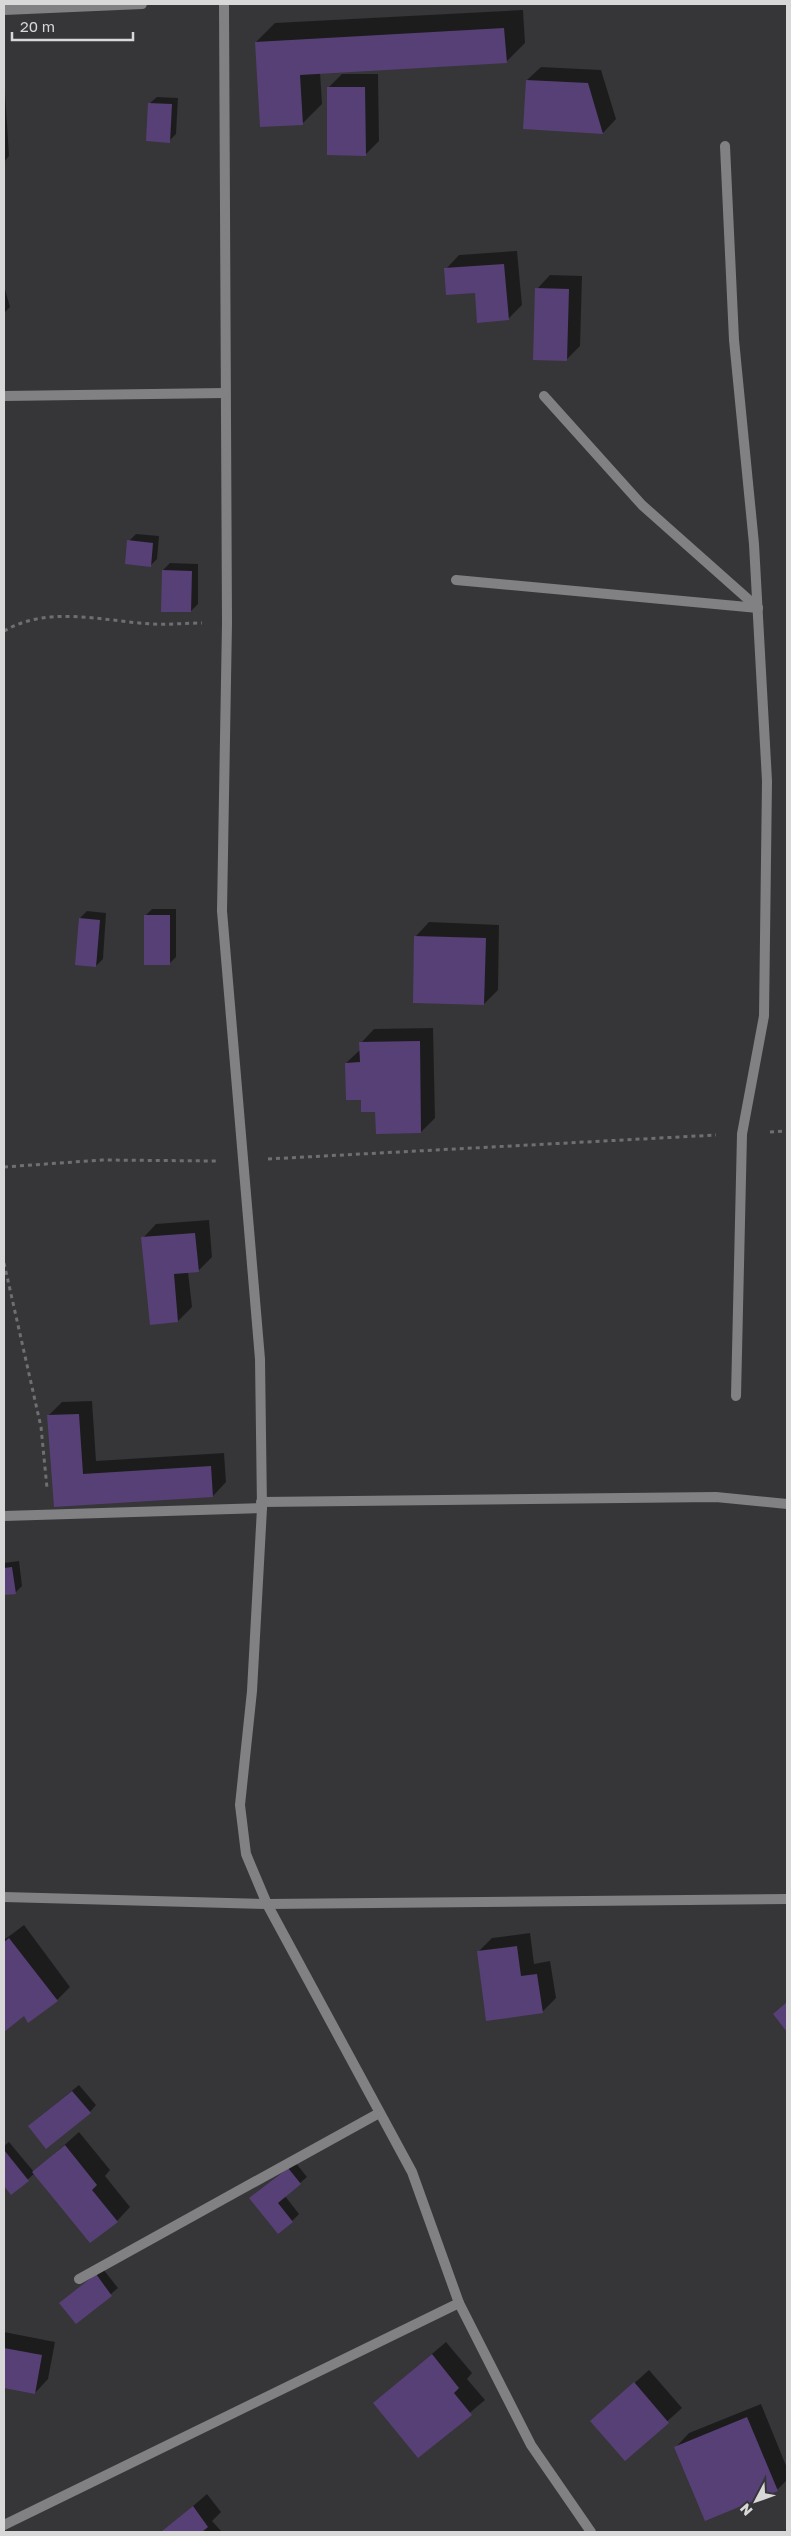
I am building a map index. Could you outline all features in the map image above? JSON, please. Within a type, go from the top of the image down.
[{"type":"street","points":[[4,10],[142,4]]},
{"type":"street","points":[[224,4],[227,623],[222,911],[260,1359],[261,1505],[252,1691],[240,1805],[246,1854],[267,1904],[412,2172],[459,2303],[531,2446],[590,2532]]},
{"type":"street","points":[[725,146],[734,340],[758,608],[767,781],[764,1016],[742,1134],[736,1396]]},
{"type":"street","points":[[4,396],[225,393]]},
{"type":"street","points":[[544,396],[642,505],[758,608]]},
{"type":"street","points":[[456,580],[758,608]]},
{"type":"street","points":[[4,1516],[261,1505],[716,1497],[787,1504]]},
{"type":"street","points":[[4,1897],[267,1904],[787,1900]]},
{"type":"street","points":[[79,2279],[379,2113]]},
{"type":"street","points":[[4,2525],[459,2303]]},
{"type":"path","points":[[4,631],[20,622],[55,616],[153,624],[227,623]]},
{"type":"path","points":[[4,1167],[102,1160],[243,1161],[787,1131]]},
{"type":"path","points":[[4,1263],[41,1427],[50,1515]]},
{"type":"building","points":[[504,28],[507,63],[300,75],[303,125],[260,127],[255,42]]},
{"type":"building","points":[[526,80],[588,83],[603,134],[523,129]]},
{"type":"building","points":[[327,87],[365,87],[366,156],[327,155]]},
{"type":"building","points":[[148,103],[172,104],[170,143],[146,141]]},
{"type":"building","points":[[504,264],[509,320],[477,323],[475,293],[446,295],[444,268]]},
{"type":"building","points":[[535,288],[569,289],[567,361],[533,360]]},
{"type":"building","points":[[127,540],[153,543],[151,567],[125,564]]},
{"type":"building","points":[[162,570],[192,571],[191,612],[161,612]]},
{"type":"building","points":[[144,915],[170,915],[170,965],[144,965]]},
{"type":"building","points":[[79,918],[100,920],[96,967],[75,965]]},
{"type":"building","points":[[414,936],[486,938],[484,1005],[413,1003]]},
{"type":"building","points":[[420,1041],[421,1133],[376,1134],[375,1112],[361,1112],[361,1100],[346,1100],[345,1063],[360,1062],[359,1042]]},
{"type":"building","points":[[195,1233],[199,1272],[174,1274],[178,1322],[150,1325],[141,1237]]},
{"type":"building","points":[[79,1414],[83,1474],[211,1466],[213,1497],[54,1507],[47,1415]]},
{"type":"building","points":[[12,1567],[16,1594],[4,1595],[4,1568]]},
{"type":"building","points":[[9,1938],[58,2001],[28,2023],[24,2016],[4,2032],[4,1942]]},
{"type":"building","points":[[517,1946],[521,1976],[537,1974],[543,2013],[486,2021],[477,1951]]},
{"type":"building","points":[[787,2002],[787,2032],[773,2014]]},
{"type":"building","points":[[72,2091],[91,2113],[46,2149],[28,2126]]},
{"type":"building","points":[[65,2145],[97,2185],[92,2190],[118,2222],[90,2243],[32,2172]]},
{"type":"building","points":[[4,2150],[29,2181],[11,2195],[4,2186]]},
{"type":"building","points":[[288,2168],[301,2184],[278,2203],[293,2222],[278,2234],[249,2198]]},
{"type":"building","points":[[96,2274],[112,2296],[76,2324],[59,2303]]},
{"type":"building","points":[[4,2348],[42,2355],[35,2394],[4,2388]]},
{"type":"building","points":[[432,2354],[459,2388],[454,2393],[472,2415],[418,2458],[373,2403]]},
{"type":"building","points":[[634,2382],[669,2423],[625,2461],[590,2421]]},
{"type":"building","points":[[747,2417],[778,2491],[705,2521],[674,2447]]},
{"type":"building","points":[[193,2506],[208,2527],[202,2532],[161,2532]]}]
